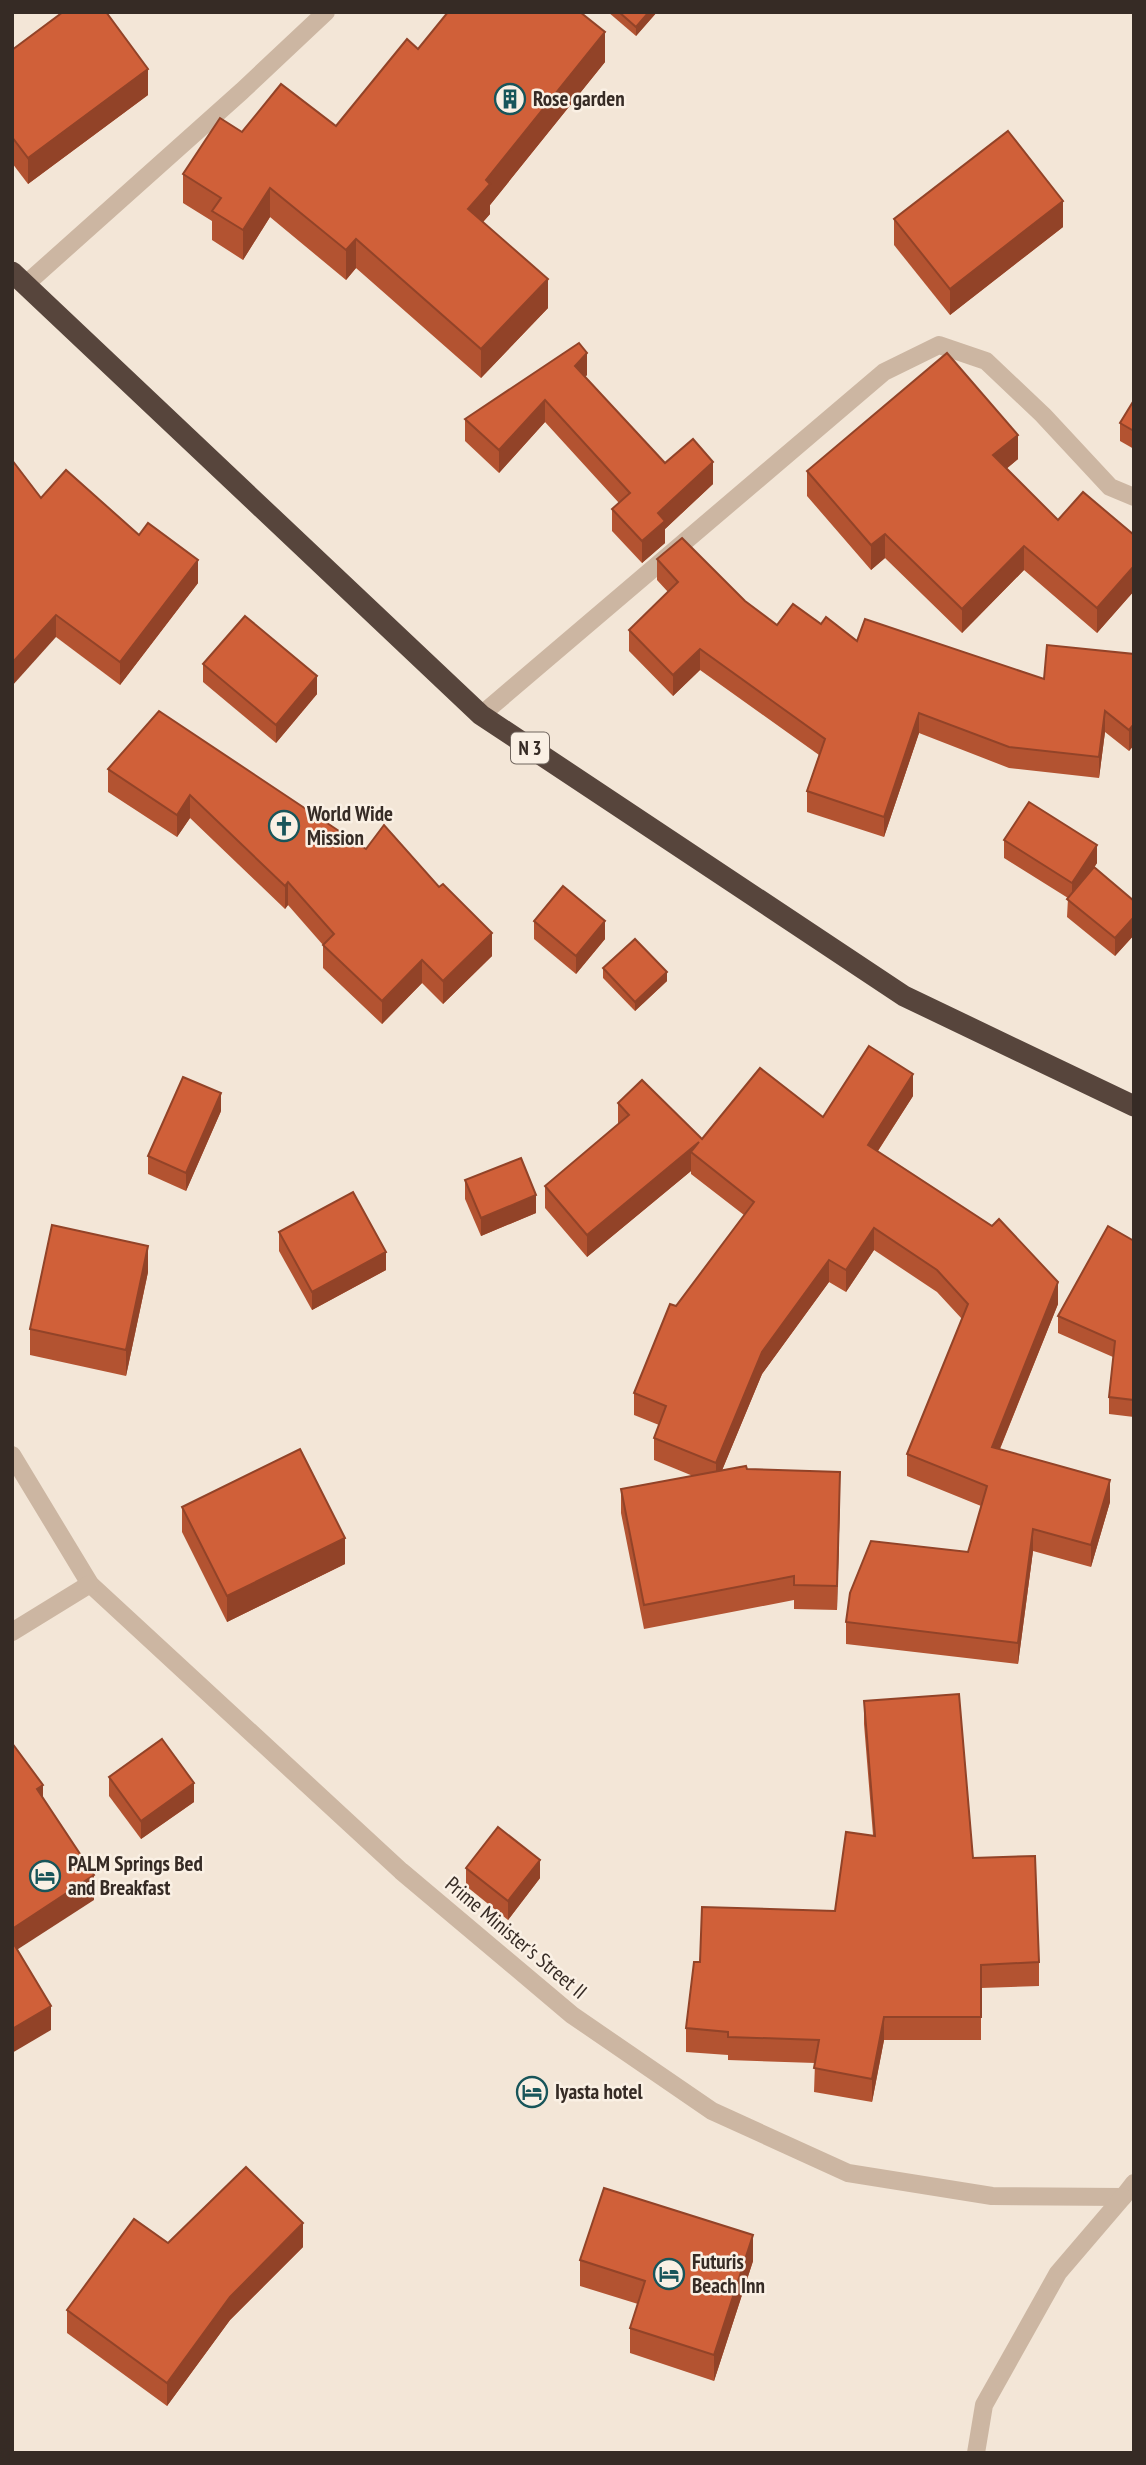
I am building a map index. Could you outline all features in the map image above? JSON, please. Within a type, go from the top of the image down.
[{"type":"highway","name":"N 3","points":[[19,278],[481,715],[904,996],[1134,1106]]},
{"type":"street","points":[[19,278],[242,91],[326,12]]},
{"type":"street","points":[[481,715],[884,372],[939,345],[986,361],[1043,415],[1110,487],[1134,498]]},
{"type":"street","name":"Prime Minister's Street II","points":[[12,1455],[90,1584],[411,1879],[572,2015],[712,2111],[849,2173],[992,2196],[1128,2190]]},
{"type":"street","points":[[12,1632],[90,1584]]},
{"type":"street","points":[[976,2453],[984,2405],[1058,2273],[1128,2190]]},
{"type":"building","points":[[63,12],[106,12],[148,69],[28,158],[12,137],[12,50]]},
{"type":"building","points":[[448,12],[580,12],[605,32],[486,180],[490,184],[468,209],[548,279],[481,349],[356,239],[346,250],[270,188],[243,230],[212,211],[221,198],[183,174],[220,118],[242,132],[281,84],[336,126],[407,39],[418,49]]},
{"type":"building","points":[[619,12],[649,12],[636,27]]},
{"type":"building","points":[[1008,131],[1063,201],[950,289],[894,219]]},
{"type":"building","points":[[579,343],[587,353],[575,366],[665,463],[693,439],[713,462],[658,513],[665,521],[642,541],[612,509],[630,493],[545,400],[499,450],[465,419]]},
{"type":"building","points":[[947,353],[1018,435],[993,455],[1058,520],[1083,492],[1134,535],[1134,566],[1097,608],[1024,546],[962,609],[885,534],[871,545],[807,471]]},
{"type":"building","points":[[1134,400],[1134,431],[1120,423]]},
{"type":"building","points":[[12,460],[41,498],[66,470],[139,535],[148,523],[198,560],[120,662],[56,615],[12,663]]},
{"type":"building","points":[[682,538],[745,601],[777,625],[793,604],[821,624],[826,617],[857,641],[865,619],[1044,679],[1047,645],[1134,654],[1134,724],[1129,730],[1105,711],[1099,757],[1009,747],[919,713],[884,817],[807,791],[825,739],[700,649],[673,675],[629,630],[678,582],[657,559]]},
{"type":"building","points":[[245,616],[317,676],[276,725],[203,664]]},
{"type":"building","points":[[159,711],[366,849],[384,825],[439,887],[443,884],[492,933],[443,981],[422,960],[382,1001],[323,945],[334,934],[288,882],[285,886],[190,795],[177,815],[108,769]]},
{"type":"building","points":[[1029,802],[1097,845],[1072,883],[1004,840]]},
{"type":"building","points":[[1094,867],[1134,901],[1134,917],[1115,938],[1067,899]]},
{"type":"building","points":[[563,886],[605,921],[576,956],[534,921]]},
{"type":"building","points":[[635,939],[667,972],[635,1002],[603,968]]},
{"type":"building","points":[[869,1046],[913,1074],[868,1145],[992,1226],[999,1219],[1058,1282],[992,1447],[1110,1480],[1091,1545],[1033,1529],[1018,1643],[846,1622],[850,1593],[871,1541],[968,1552],[987,1486],[907,1454],[968,1304],[937,1270],[874,1228],[846,1270],[829,1260],[762,1352],[716,1463],[654,1438],[666,1406],[634,1393],[670,1304],[676,1306],[754,1202],[691,1152],[699,1142],[587,1235],[545,1186],[629,1115],[618,1103],[642,1080],[702,1139],[760,1068],[823,1117]]},
{"type":"building","points":[[183,1077],[221,1093],[186,1173],[148,1156]]},
{"type":"building","points":[[521,1158],[536,1195],[481,1218],[465,1180]]},
{"type":"building","points":[[353,1192],[386,1252],[312,1292],[279,1232]]},
{"type":"building","points":[[52,1225],[148,1246],[126,1350],[30,1329]]},
{"type":"building","points":[[1108,1226],[1134,1241],[1134,1400],[1109,1397],[1115,1341],[1058,1316]]},
{"type":"building","points":[[300,1449],[345,1538],[227,1596],[182,1507]]},
{"type":"building","points":[[746,1466],[747,1469],[840,1472],[837,1586],[794,1585],[794,1576],[644,1605],[621,1489]]},
{"type":"building","points":[[959,1694],[973,1858],[1035,1856],[1039,1962],[981,1965],[981,2017],[884,2017],[872,2079],[814,2068],[819,2040],[728,2037],[728,2032],[686,2028],[694,1962],[700,1962],[702,1907],[835,1911],[846,1832],[875,1836],[864,1701]]},
{"type":"building","points":[[162,1739],[194,1783],[141,1821],[109,1777]]},
{"type":"building","points":[[12,1743],[43,1785],[37,1789],[94,1875],[12,1929]]},
{"type":"building","points":[[498,1827],[540,1860],[508,1901],[466,1868]]},
{"type":"building","points":[[12,1941],[51,2006],[12,2029]]},
{"type":"building","points":[[246,2167],[303,2223],[230,2297],[167,2383],[67,2310],[134,2219],[168,2243]]},
{"type":"building","points":[[604,2188],[753,2235],[714,2355],[630,2328],[645,2281],[580,2260]]},
{"type":"place","name":"Rose garden","points":[[510,99]]},
{"type":"place","name":"World Wide Mission","points":[[284,826]]},
{"type":"place","name":"PALM Springs Bed and Breakfast","points":[[45,1876]]},
{"type":"place","name":"Iyasta hotel","points":[[532,2092]]},
{"type":"place","name":"Futuris Beach Inn","points":[[669,2274]]}]
